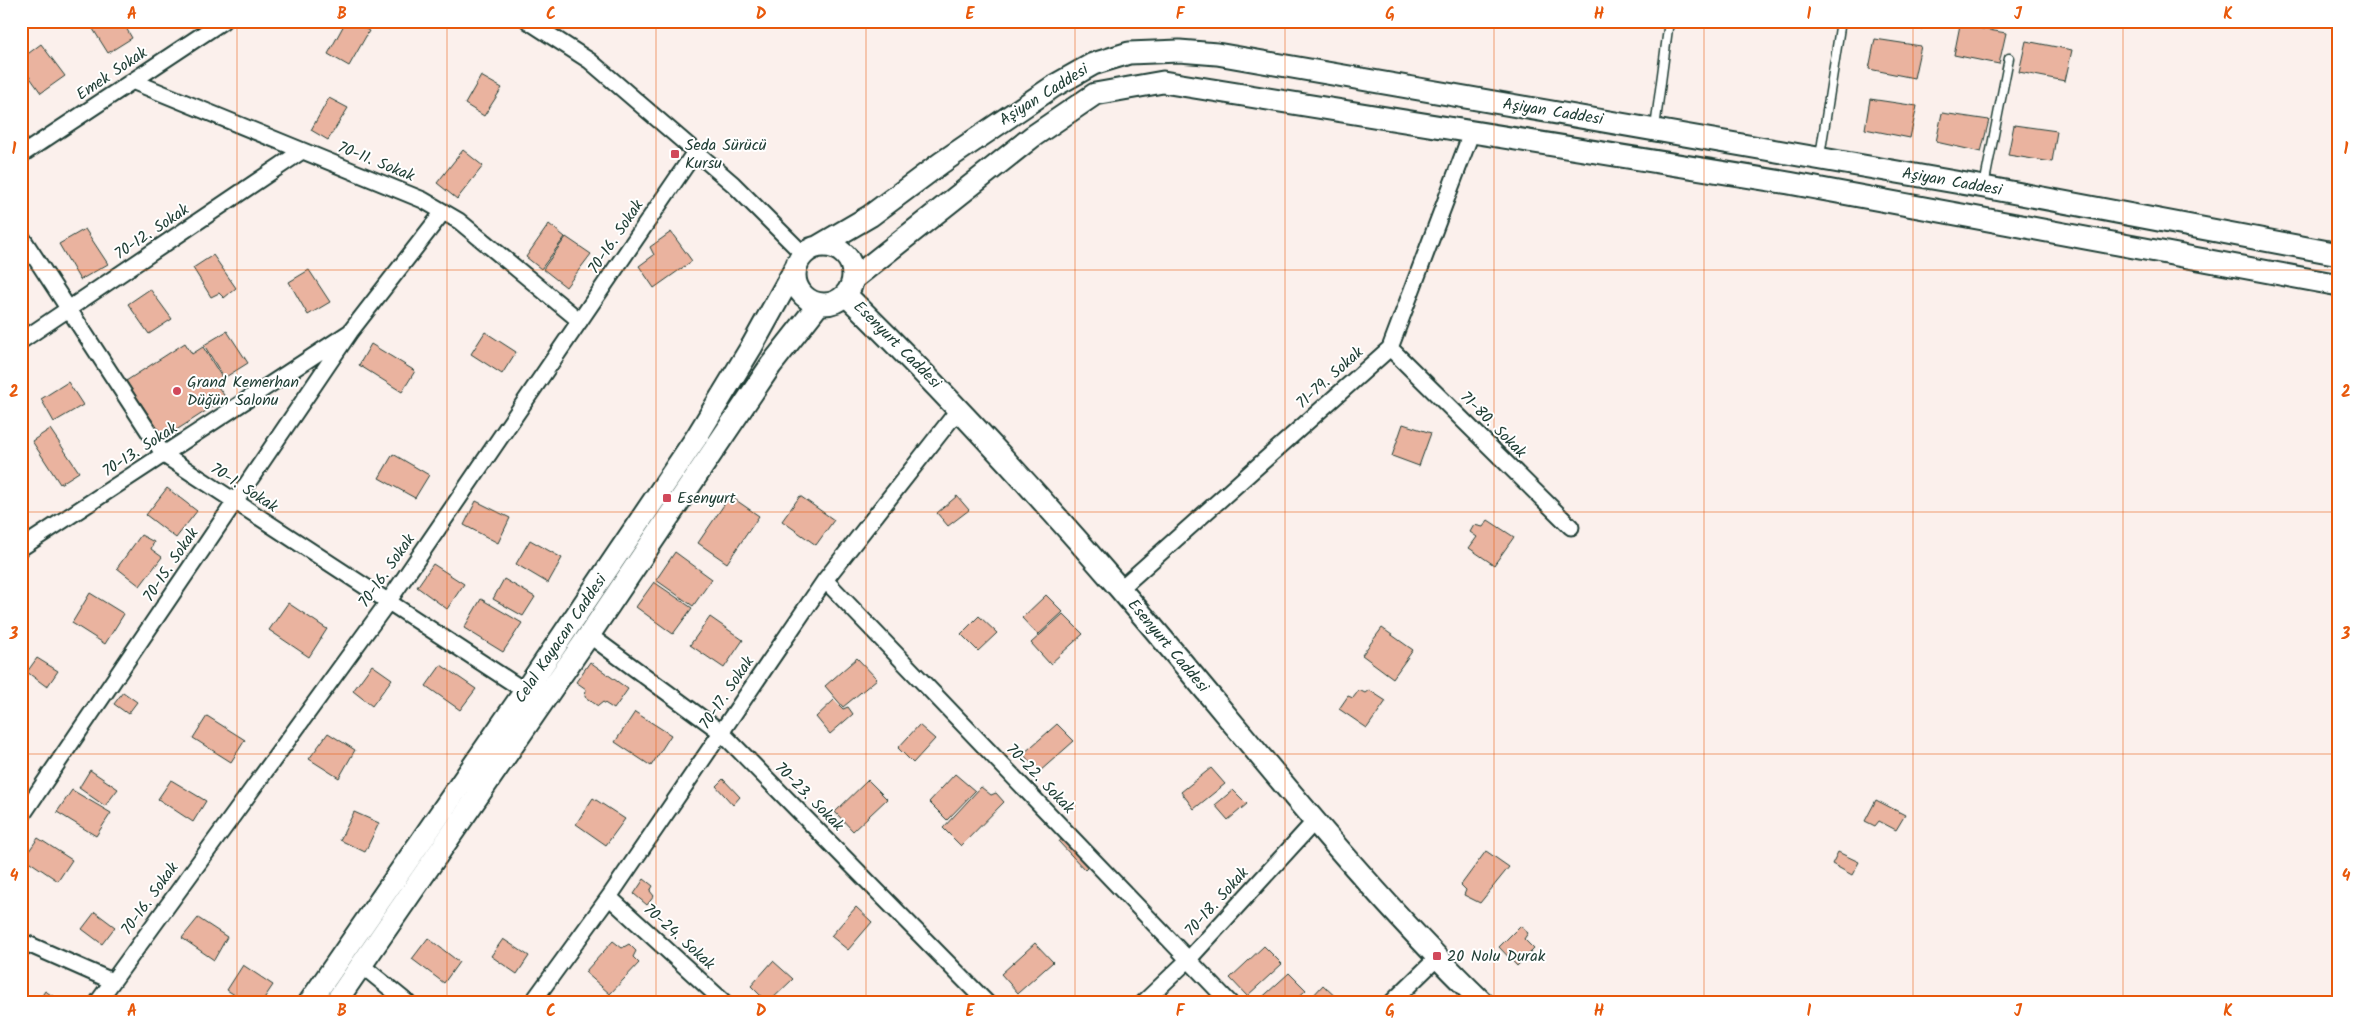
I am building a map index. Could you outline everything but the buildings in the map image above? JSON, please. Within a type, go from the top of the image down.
[{"type":"street","name":"Emek Sokak","points":[[21,155],[223,21]]},
{"type":"street","points":[[528,21],[590,61],[732,184],[806,256]]},
{"type":"street","name":"Aşiyan Caddesi","points":[[806,256],[870,216],[948,158],[1054,86],[1094,64],[1129,53],[1179,51],[1217,54],[1655,129],[2339,254]]},
{"type":"street","name":"70-11. Sokak","points":[[132,81],[423,200],[460,221],[580,321]]},
{"type":"street","name":"Aşiyan Caddesi","points":[[819,304],[833,303],[1032,136],[1095,94],[1163,82],[1789,183],[2339,285]]},
{"type":"street","name":"71-79. Sokak","points":[[1120,589],[1390,348],[1472,131]]},
{"type":"street","name":"70-12. Sokak","points":[[21,341],[302,151]]},
{"type":"street","name":"70-16. Sokak","points":[[97,1003],[388,602],[696,152]]},
{"type":"street","name":"70-13. Sokak","points":[[21,548],[350,332],[443,212]]},
{"type":"street","name":"70-1. Sokak","points":[[21,236],[70,308],[164,455],[525,691]]},
{"type":"street","points":[[819,304],[806,298],[797,286],[795,272],[806,256],[826,246],[844,253],[853,269],[850,287]]},
{"type":"street","name":"Celal Kayacan Caddesi","points":[[309,1003],[525,691],[696,438],[806,256]]},
{"type":"street","name":"Esenyurt Caddesi","points":[[850,287],[1120,589],[1314,822],[1437,958],[1484,1003]]},
{"type":"street","name":"Celal Kayacan Caddesi","points":[[335,1003],[360,964],[589,635],[771,365],[819,304]]},
{"type":"street","name":"70-15. Sokak","points":[[21,817],[350,332]]},
{"type":"street","name":"71-80. Sokak","points":[[1390,348],[1571,527]]},
{"type":"street","name":"70-17. Sokak","points":[[532,1003],[609,897],[825,580],[959,409]]},
{"type":"street","name":"70-22. Sokak","points":[[825,580],[1230,1003]]},
{"type":"street","name":"70-23. Sokak","points":[[589,635],[721,732],[987,1003]]},
{"type":"street","name":"70-18. Sokak","points":[[1143,1003],[1188,960],[1314,822]]},
{"type":"street","name":"70-24. Sokak","points":[[609,897],[725,1003]]},
{"type":"street","points":[[21,941],[112,981]]},
{"type":"street","points":[[1391,1003],[1437,958]]},
{"type":"street","points":[[360,964],[408,1003]]},
{"type":"lane","points":[[1655,129],[1669,21]]},
{"type":"lane","points":[[1820,158],[1841,21]]},
{"type":"lane","points":[[1984,188],[2009,58]]},
{"type":"place","name":"Seda Sürücü Kursu","points":[[675,154]]},
{"type":"place","name":"Grand Kemerhan Düğün Salonu","points":[[177,391]]},
{"type":"place","name":"Esenyurt","points":[[667,498]]},
{"type":"place","name":"20 Nolu Durak","points":[[1437,956]]}]
